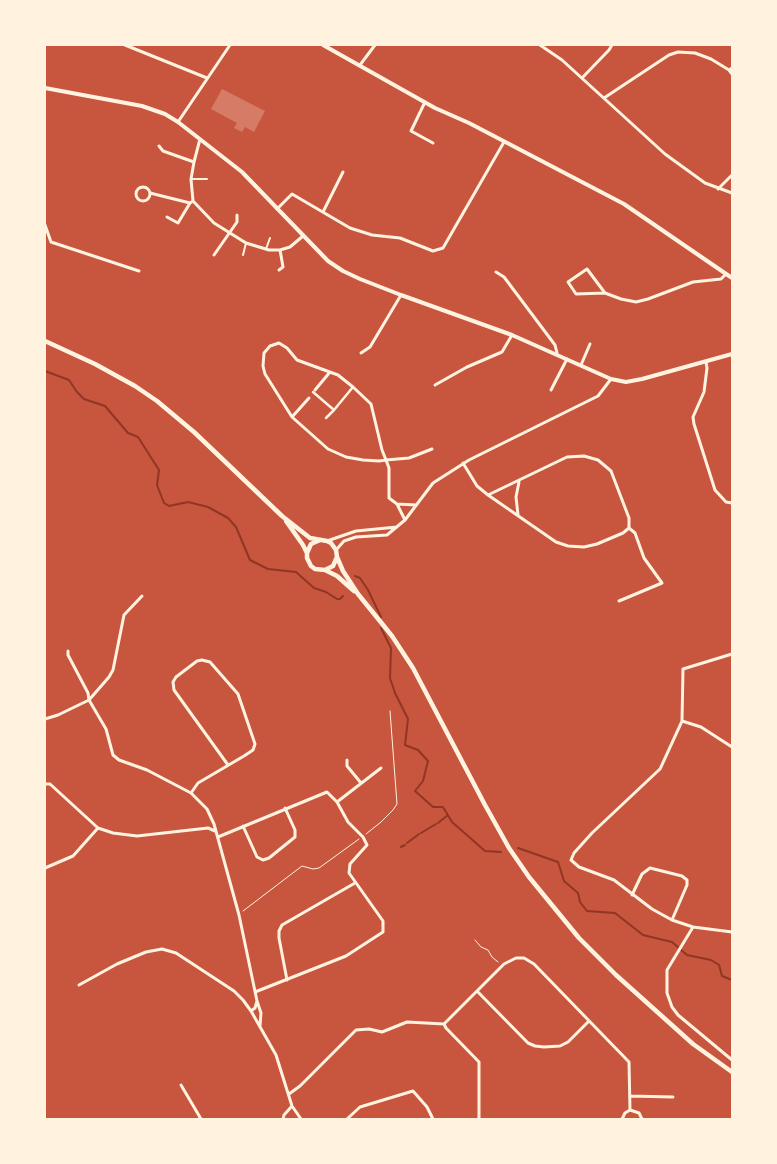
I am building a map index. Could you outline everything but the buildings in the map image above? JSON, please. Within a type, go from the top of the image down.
[{"type":"main road","points":[[45,341],[95,364],[135,386],[157,401],[194,432],[282,516],[310,538],[327,541],[336,550],[343,571],[358,594],[392,636],[413,668],[485,805],[509,848],[529,877],[579,938],[616,975],[692,1044],[731,1072]]},
{"type":"main road","points":[[282,516],[303,545],[307,553],[308,562],[316,569],[325,570],[336,576],[358,594]]},
{"type":"main road","points":[[307,553],[311,544],[320,540]]},
{"type":"main road","points":[[325,570],[333,566],[337,557]]},
{"type":"street","points":[[126,45],[207,78]]},
{"type":"street","points":[[178,122],[230,45]]},
{"type":"street","points":[[322,45],[425,102],[624,204],[732,278]]},
{"type":"street","points":[[360,65],[375,45]]},
{"type":"street","points":[[540,45],[562,60],[665,154],[705,183],[732,193]]},
{"type":"street","points":[[582,78],[612,45]]},
{"type":"street","points":[[604,98],[669,55],[678,52],[696,53],[711,59],[730,69],[732,74]]},
{"type":"street","points":[[45,88],[142,106],[166,114],[242,172],[328,261],[343,271],[401,296],[557,353],[610,379],[626,382],[642,379],[732,354]]},
{"type":"street","points":[[425,102],[411,131],[433,143]]},
{"type":"street","points":[[167,217],[178,223],[192,202],[191,179],[200,139]]},
{"type":"street","points":[[277,209],[292,194],[350,228],[372,235],[400,238],[433,251],[443,248],[504,142]]},
{"type":"street","points":[[159,146],[163,151],[194,162]]},
{"type":"street","points":[[323,212],[343,172]]},
{"type":"street","points":[[718,189],[732,176]]},
{"type":"street","points":[[143,186],[149,189],[150,193],[149,198],[143,201],[137,198],[136,194],[138,188],[143,186]]},
{"type":"street","points":[[150,193],[192,202],[214,224],[246,244],[280,250],[290,247],[303,236]]},
{"type":"street","points":[[214,255],[237,222],[237,215]]},
{"type":"street","points":[[45,225],[51,242],[139,272]]},
{"type":"street","points":[[279,270],[283,267],[280,250]]},
{"type":"street","points":[[605,293],[587,269],[568,282],[576,294],[605,293],[621,300],[636,302],[693,282],[721,280],[726,274]]},
{"type":"street","points":[[496,272],[504,277],[555,345],[557,353]]},
{"type":"street","points":[[361,353],[370,347],[401,296]]},
{"type":"street","points":[[435,385],[467,367],[502,352],[512,335]]},
{"type":"street","points":[[405,520],[397,504],[389,498],[389,468],[386,460],[370,404],[338,375],[297,360],[286,348],[279,344],[270,346],[264,353],[263,366],[265,374],[292,417],[328,449],[346,457],[364,460],[386,460],[409,458],[432,449]]},
{"type":"street","points":[[581,365],[590,344]]},
{"type":"street","points":[[550,390],[568,359]]},
{"type":"street","points":[[706,362],[704,392],[693,418],[694,424],[715,490],[726,502],[732,503]]},
{"type":"street","points":[[330,372],[314,391],[334,410]]},
{"type":"street","points":[[336,550],[344,541],[356,537],[387,535],[405,520],[433,483],[463,463],[598,396],[610,379]]},
{"type":"street","points":[[326,418],[353,387]]},
{"type":"street","points":[[292,417],[309,398]]},
{"type":"street","points":[[488,495],[568,457],[584,456],[598,460],[611,471],[629,518],[629,528],[634,533],[644,558],[662,583],[619,601]]},
{"type":"street","points":[[463,463],[477,486],[556,542],[568,546],[584,547],[597,544],[623,533],[629,528]]},
{"type":"street","points":[[518,516],[516,498],[520,481]]},
{"type":"street","points":[[397,504],[417,504]]},
{"type":"street","points":[[327,541],[356,531],[398,527]]},
{"type":"street","points":[[45,719],[89,700],[113,670],[124,615],[142,596]]},
{"type":"street","points":[[68,650],[68,655],[88,692],[89,700],[106,728],[113,755],[119,760],[147,770],[191,794],[206,809],[214,824],[261,1013],[260,1026]]},
{"type":"street","points":[[732,654],[683,670],[682,721],[660,770],[592,833],[574,853],[571,860],[579,868],[614,880],[652,909],[672,920],[692,927],[732,932]]},
{"type":"street","points":[[191,794],[198,783],[228,765],[253,750],[255,744],[238,694],[210,662],[196,661],[176,677],[173,682],[174,690],[228,765]]},
{"type":"street","points":[[682,721],[701,727],[732,747]]},
{"type":"street","points":[[347,760],[347,766],[361,783]]},
{"type":"street","points":[[337,802],[381,768]]},
{"type":"street","points":[[45,784],[50,784],[98,828],[126,836],[208,828],[215,831]]},
{"type":"street","points":[[218,837],[327,792],[337,802],[348,822],[363,837],[367,845],[350,864],[349,873],[354,883],[383,921],[384,932],[346,956],[255,992]]},
{"type":"street","points":[[243,826],[257,857],[264,860],[269,858],[295,837],[295,830],[285,808]]},
{"type":"street","points":[[45,868],[73,856],[98,828]]},
{"type":"street","points":[[632,895],[642,874],[650,868],[682,876],[686,880],[687,885],[672,920]]},
{"type":"street","points":[[287,980],[279,938],[279,931],[282,925],[354,883]]},
{"type":"street","points":[[692,927],[668,970],[666,978],[667,993],[672,1007],[690,1026],[732,1060]]},
{"type":"street","points":[[79,985],[117,964],[146,952],[162,949],[176,953],[234,991],[251,1012],[276,1055],[292,1106],[301,1119]]},
{"type":"street","points":[[289,1094],[300,1086],[356,1030],[369,1029],[382,1032],[407,1022],[444,1024],[504,964],[516,958],[528,960],[629,1062],[630,1110]]},
{"type":"street","points":[[477,991],[528,1043],[535,1046],[544,1048],[560,1046],[568,1042],[589,1021]]},
{"type":"street","points":[[251,1012],[255,1008],[257,1000]]},
{"type":"street","points":[[444,1024],[479,1062],[479,1119]]},
{"type":"street","points":[[181,1085],[201,1119]]},
{"type":"street","points":[[347,1119],[360,1107],[413,1091],[427,1107],[433,1119]]},
{"type":"street","points":[[630,1096],[673,1097]]},
{"type":"street","points":[[283,1119],[292,1106]]},
{"type":"street","points":[[622,1119],[625,1113],[630,1110]]},
{"type":"street","points":[[630,1110],[639,1113],[642,1119]]},
{"type":"lane","points":[[191,179],[207,179]]},
{"type":"lane","points":[[266,249],[270,238]]},
{"type":"lane","points":[[243,255],[246,244]]},
{"type":"path","points":[[238,915],[302,866],[313,869],[319,868],[363,837],[393,810],[397,804],[394,785],[394,749],[390,711]]},
{"type":"path","points":[[475,940],[481,947],[488,950],[497,962],[504,964]]},
{"type":"waterway","points":[[45,371],[69,380],[84,399],[105,406],[128,433],[138,437],[159,470],[157,485],[164,503],[169,506],[188,502],[208,507],[228,518],[236,527],[250,560],[268,569],[296,572],[314,588],[326,592],[337,599],[343,596]]},
{"type":"waterway","points":[[355,576],[360,578],[368,590],[381,617]]},
{"type":"waterway","points":[[381,628],[391,648],[390,678],[408,719],[405,745],[418,750],[428,761],[423,781],[415,791],[433,807],[443,807],[452,822],[485,851],[501,852]]},
{"type":"waterway","points":[[438,823],[448,815]]},
{"type":"waterway","points":[[421,833],[436,824]]},
{"type":"waterway","points":[[407,843],[419,834]]},
{"type":"waterway","points":[[401,847],[405,845]]},
{"type":"waterway","points":[[518,848],[558,862],[564,881],[578,893],[580,902],[587,911],[615,913],[643,935],[672,942],[687,955],[711,960],[719,965],[722,976],[732,980]]}]
